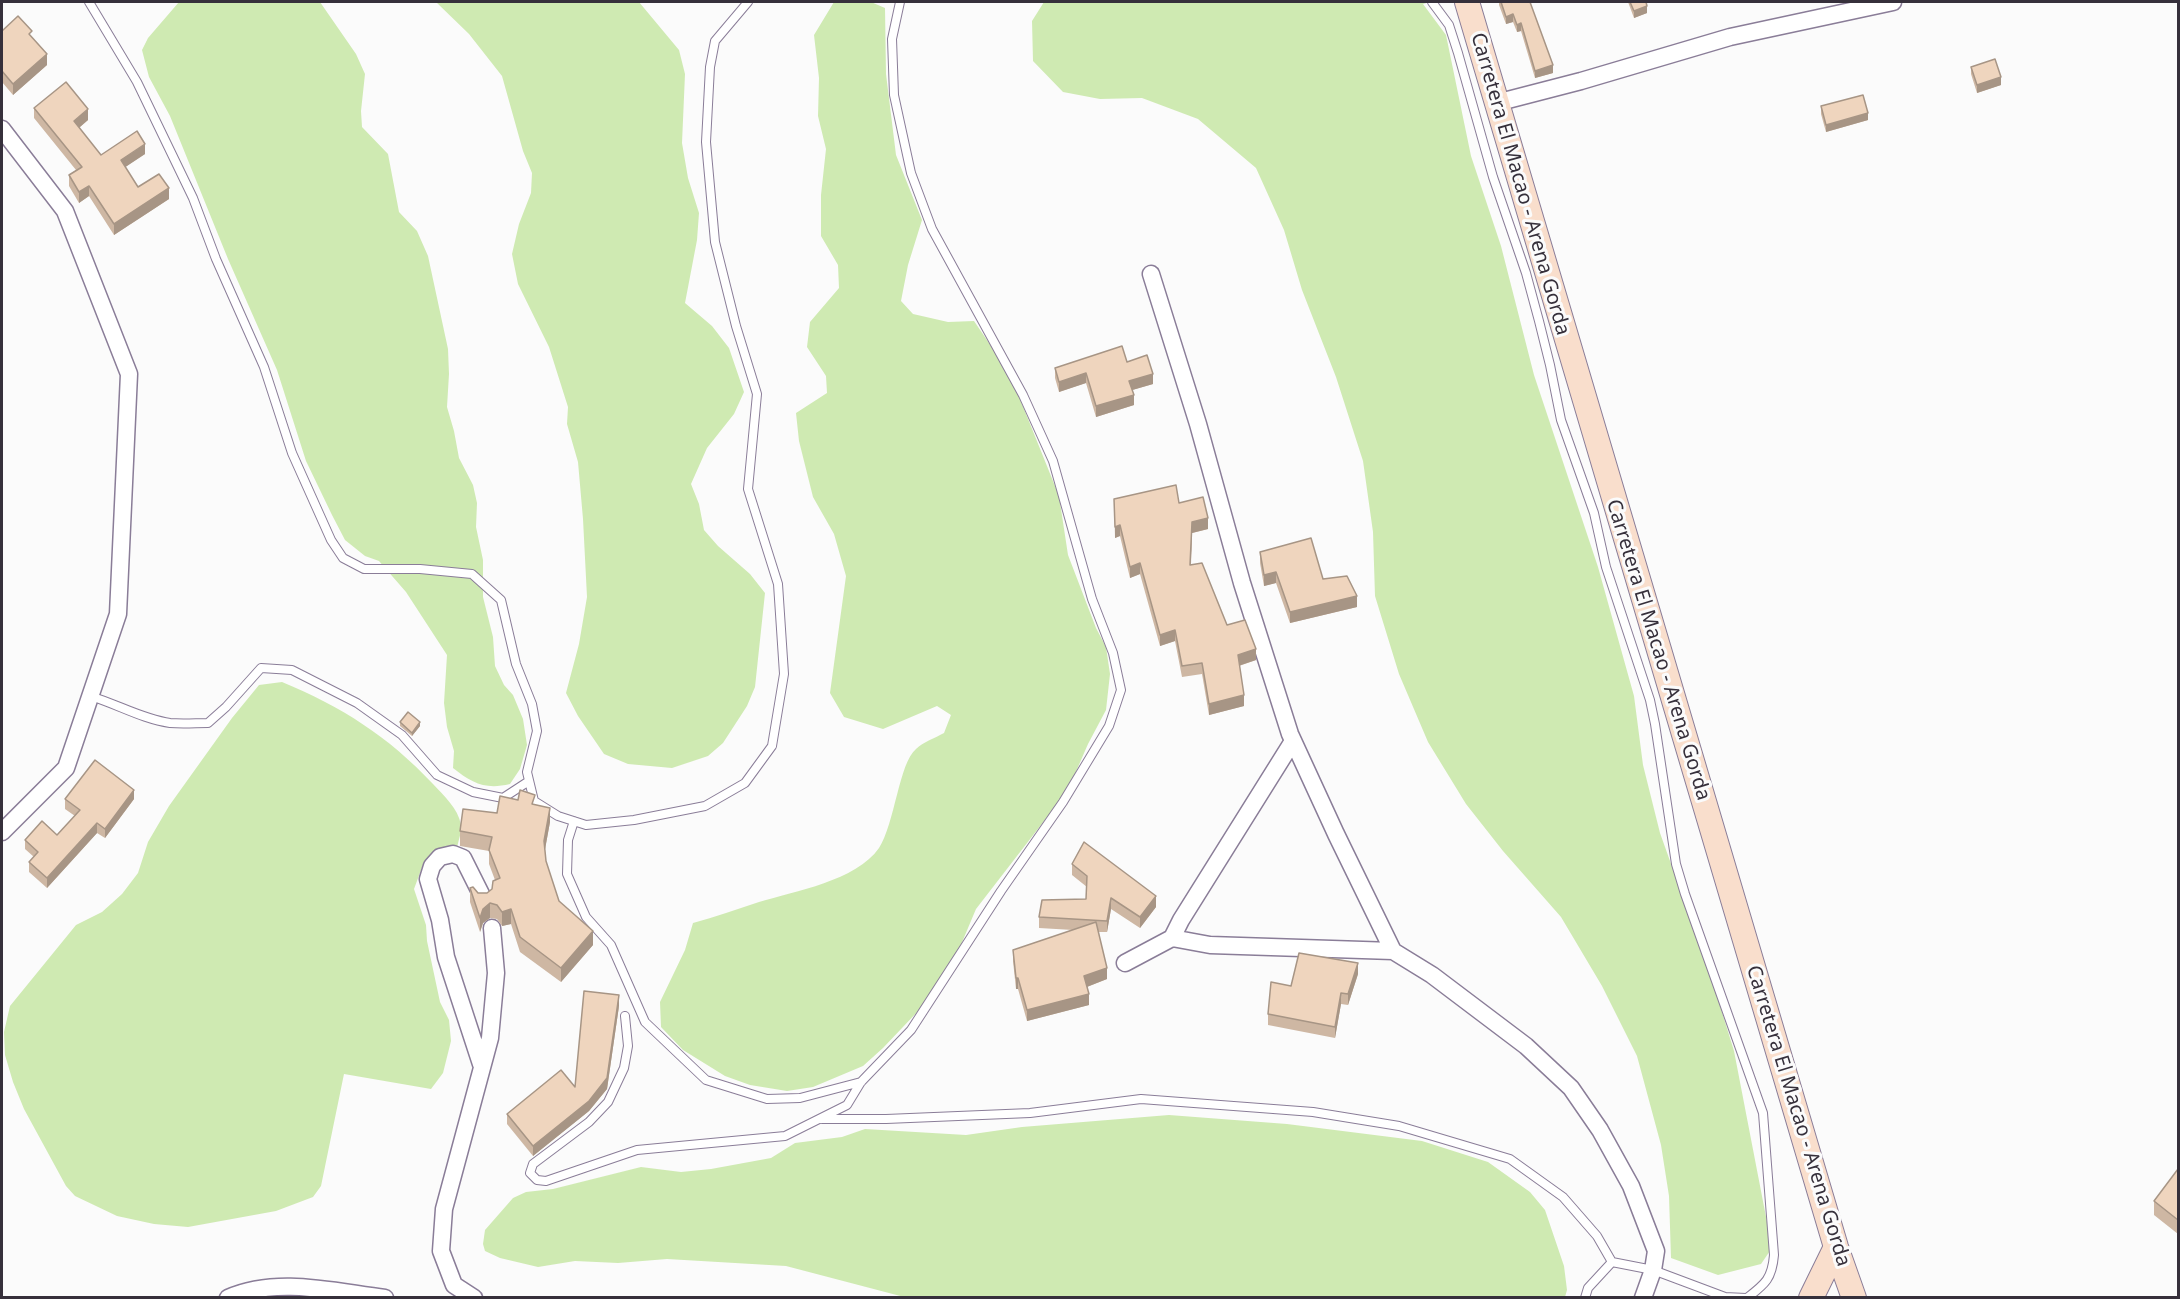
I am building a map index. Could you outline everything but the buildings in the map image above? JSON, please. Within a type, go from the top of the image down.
[{"type":"street","name":"Carretera El Macao - Arena Gorda","points":[[1470,2],[1496,104],[1836,1247],[1854,1298]]},
{"type":"street","points":[[1496,104],[1730,37],[1893,2]]},
{"type":"street","points":[[2,129],[66,211],[129,375],[118,614],[66,768],[2,832]]},
{"type":"street","points":[[1151,274],[1198,424],[1242,583],[1293,741],[1393,951]]},
{"type":"street","points":[[1125,963],[1172,938],[1293,741]]},
{"type":"street","points":[[482,1065],[446,957],[440,920],[428,879],[432,866],[441,857],[453,854],[463,858],[483,898]]},
{"type":"street","points":[[474,1298],[454,1285],[441,1251],[444,1209],[490,1038],[496,973],[492,928]]},
{"type":"street","points":[[1172,938],[1209,945],[1393,951],[1432,975],[1526,1046],[1571,1088],[1600,1130],[1631,1185],[1656,1251],[1653,1270],[1643,1298]]},
{"type":"street","points":[[1811,1298],[1836,1247]]},
{"type":"street","points":[[228,1298],[238,1293],[285,1286],[385,1298]]},
{"type":"lane","points":[[89,2],[137,82],[193,198],[216,259],[264,367],[292,453],[331,540],[343,558],[364,569],[420,569],[472,574],[501,600],[516,663],[532,704],[537,731],[527,772],[534,801],[558,816],[586,825],[634,820],[705,806],[746,783],[772,746],[784,674],[778,584],[748,489],[757,394],[736,326],[715,242],[706,142],[710,67],[715,41],[748,2]]},
{"type":"lane","points":[[625,1016],[628,1046],[624,1068],[608,1102],[589,1122],[533,1164],[530,1173],[537,1180],[546,1181],[637,1150],[786,1136],[847,1105],[861,1082],[911,1030],[1001,891],[1063,802],[1109,726],[1121,690],[1113,653],[1092,599],[1053,461],[1023,395],[932,229],[912,173],[894,95],[892,39],[900,2]]},
{"type":"lane","points":[[818,1119],[886,1119],[1030,1113],[1141,1099],[1313,1112],[1399,1126],[1510,1159],[1563,1197],[1597,1236],[1612,1262],[1653,1270],[1725,1297],[1747,1298],[1764,1285],[1772,1270],[1774,1256],[1764,1113],[1679,874],[1650,700],[1606,567],[1594,513],[1561,420],[1534,302],[1493,177],[1458,53],[1449,25],[1432,2]]},
{"type":"lane","points":[[90,696],[114,703],[141,715],[171,723],[208,723],[226,707],[261,668],[292,670],[357,703],[402,735],[437,775],[473,792],[503,798],[529,781]]},
{"type":"lane","points":[[574,821],[568,840],[567,874],[586,917],[611,945],[645,1022],[706,1080],[767,1099],[800,1098],[861,1082]]},
{"type":"lane","points":[[1585,1298],[1587,1288],[1612,1262]]},
{"type":"green space","points":[[179,2],[320,2],[356,54],[365,74],[361,111],[362,127],[388,154],[399,212],[417,231],[428,256],[448,349],[447,407],[459,458],[473,485],[477,503],[476,527],[483,560],[483,597],[493,637],[495,666],[504,685],[513,695],[523,719],[527,745],[520,769],[510,784],[486,786],[466,778],[453,768],[454,751],[447,727],[444,703],[447,655],[406,592],[379,561],[365,556],[345,540],[306,461],[277,370],[228,259],[170,116],[149,77],[142,50],[148,38]]},
{"type":"green space","points":[[436,2],[639,2],[679,50],[685,74],[682,143],[688,178],[699,213],[697,240],[685,303],[712,326],[729,348],[744,392],[734,414],[707,448],[691,484],[699,504],[704,530],[718,546],[750,574],[765,593],[755,687],[747,706],[723,743],[708,756],[672,768],[628,764],[604,754],[578,716],[566,693],[579,644],[587,597],[583,519],[578,462],[567,424],[568,407],[549,347],[518,284],[512,254],[519,224],[531,193],[532,173],[523,151],[502,76],[469,34]]},
{"type":"green space","points":[[834,2],[871,2],[885,8],[886,74],[896,155],[922,220],[908,265],[901,301],[913,314],[948,322],[974,321],[1010,374],[1059,496],[1068,555],[1096,628],[1106,647],[1110,674],[1106,710],[1068,790],[976,909],[952,966],[921,1008],[863,1066],[813,1087],[787,1091],[750,1085],[725,1076],[683,1050],[661,1027],[660,1002],[685,950],[693,923],[824,883],[856,869],[869,859],[879,848],[884,837],[910,756],[922,744],[944,733],[951,715],[937,706],[883,729],[844,717],[830,693],[846,576],[834,534],[813,497],[799,441],[796,413],[827,393],[826,376],[807,347],[810,322],[839,288],[838,265],[821,236],[821,195],[826,149],[818,116],[819,78],[814,35]]},
{"type":"green space","points":[[1044,2],[1430,2],[1423,4],[1446,35],[1471,156],[1501,246],[1534,375],[1598,567],[1634,696],[1643,765],[1660,833],[1709,970],[1734,1051],[1772,1248],[1761,1264],[1718,1275],[1671,1258],[1669,1196],[1661,1145],[1637,1056],[1602,986],[1561,917],[1503,851],[1466,804],[1428,742],[1399,674],[1375,596],[1373,532],[1363,461],[1336,377],[1302,290],[1284,230],[1256,168],[1198,119],[1142,98],[1100,99],[1063,92],[1033,61],[1032,21]]},
{"type":"green space","points":[[282,682],[325,702],[381,737],[433,784],[457,813],[461,831],[457,848],[442,847],[424,862],[414,889],[426,925],[427,941],[440,1002],[449,1020],[451,1041],[443,1073],[431,1089],[344,1074],[321,1186],[313,1197],[276,1211],[188,1227],[154,1224],[117,1216],[75,1196],[66,1186],[24,1109],[5,1055],[4,1032],[10,1006],[76,925],[102,912],[122,894],[138,873],[148,842],[169,806],[232,718],[259,685]]},
{"type":"green space","points":[[1169,1115],[1287,1124],[1422,1141],[1488,1162],[1530,1192],[1545,1210],[1564,1266],[1567,1290],[1565,1297],[908,1298],[786,1266],[667,1259],[618,1263],[575,1261],[538,1267],[500,1258],[485,1251],[483,1244],[485,1230],[513,1198],[526,1192],[553,1189],[641,1167],[681,1172],[711,1169],[771,1158],[795,1143],[842,1137],[865,1129],[966,1135],[1022,1127]]}]
